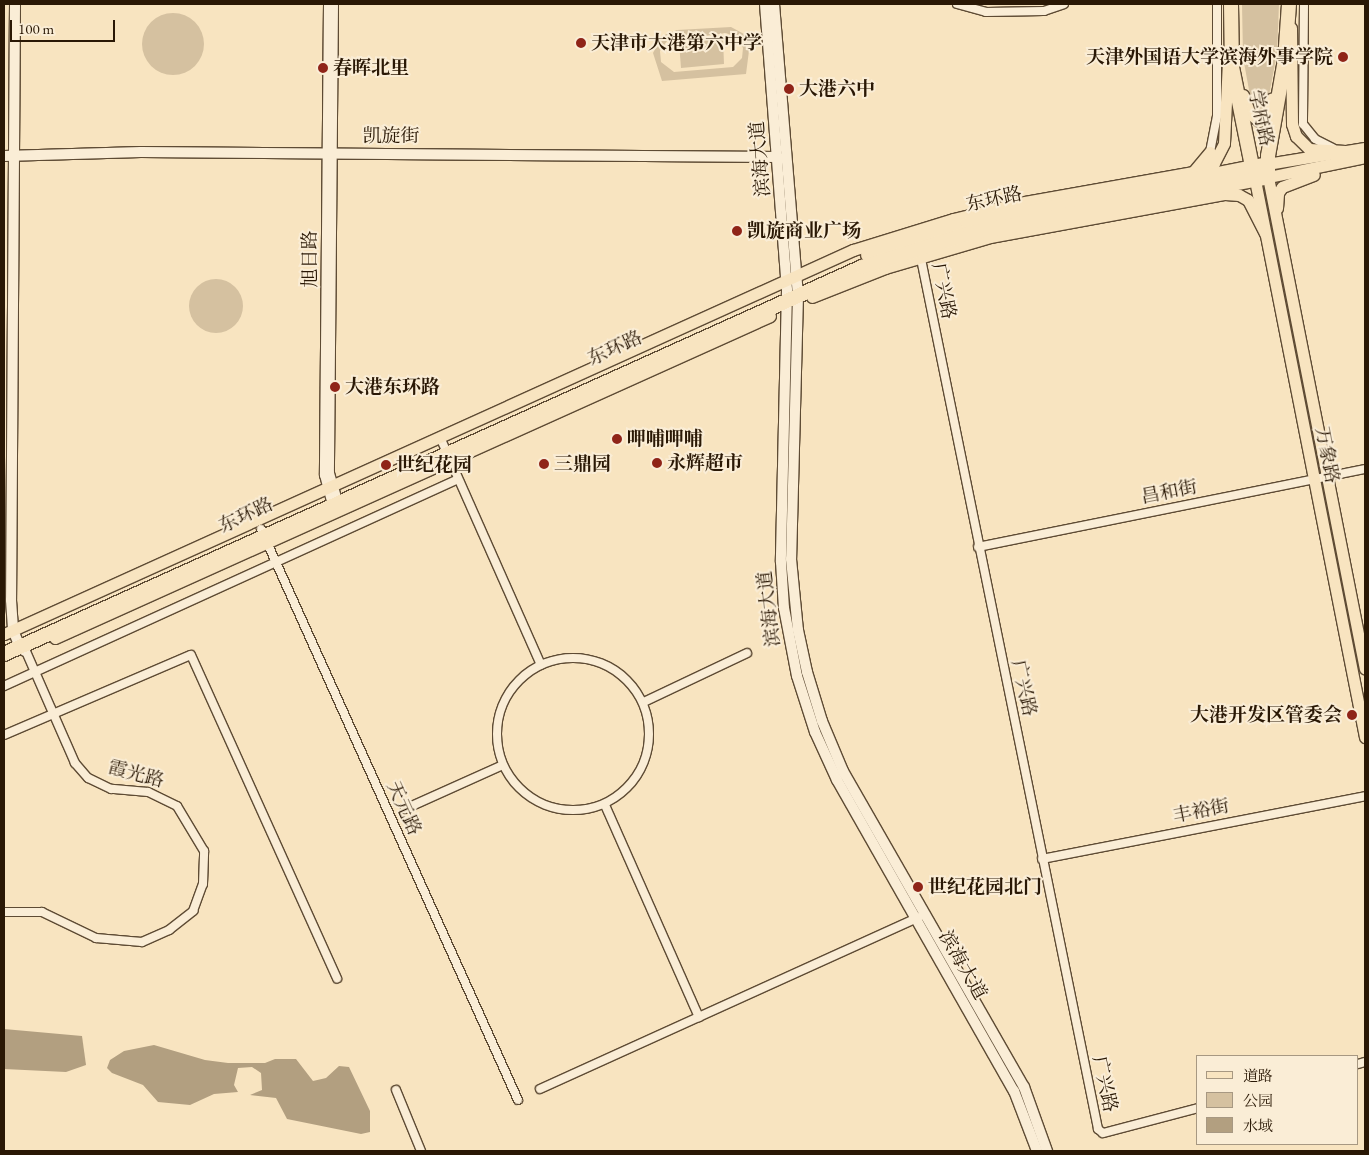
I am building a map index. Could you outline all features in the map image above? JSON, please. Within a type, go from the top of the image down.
[{"type":"highway","name":"学府路","points":[[1230,4],[1230,44],[1235,85],[1261,172]]},
{"type":"highway","name":"学府路","points":[[1261,172],[1288,39],[1288,7]]},
{"type":"highway","name":"东环路","points":[[792,292],[862,267],[919,253],[970,233],[1261,172]]},
{"type":"highway","name":"东环路","points":[[4,654],[16,640],[264,536],[333,500],[903,242],[968,224],[1199,178],[1261,172]]},
{"type":"main road","name":"霞光路","points":[[15,4],[12,152],[16,640]]},
{"type":"main road","name":"霞光路","points":[[12,152],[20,4]]},
{"type":"main road","name":"滨海大道","points":[[765,4],[777,154],[792,292]]},
{"type":"main road","name":"滨海大道","points":[[774,4],[792,292],[780,536],[782,588],[793,656],[822,747],[848,801],[1024,1087],[1048,1151]]},
{"type":"main road","points":[[1288,7],[1293,43],[1292,120],[1296,136],[1309,148],[1346,156],[1365,157]]},
{"type":"main road","points":[[1230,44],[1245,103],[1250,114],[1259,121],[1268,115],[1288,39]]},
{"type":"main road","points":[[1199,178],[1214,163],[1224,143],[1230,44]]},
{"type":"main road","points":[[1278,234],[1277,199],[1282,187],[1365,148]]},
{"type":"main road","name":"凯旋街","points":[[12,152],[330,151],[777,154]]},
{"type":"main road","points":[[792,292],[869,244],[953,219],[1019,203],[1193,172],[1210,152]]},
{"type":"main road","points":[[1261,172],[1346,156]]},
{"type":"main road","name":"万象路","points":[[1261,172],[1265,234],[1365,737]]},
{"type":"main road","name":"万象路","points":[[1261,172],[1278,234],[1365,669]]},
{"type":"main road","points":[[919,253],[990,237],[1225,194],[1239,195],[1248,200],[1265,234]]},
{"type":"main road","points":[[4,662],[16,640],[333,500]]},
{"type":"main road","name":"滨海大道","points":[[921,917],[1014,1091],[1038,1151]]},
{"type":"street","name":"旭日路","points":[[328,4],[333,500]]},
{"type":"street","name":"旭日路","points":[[330,151],[334,4]]},
{"type":"street","points":[[957,4],[986,12],[1044,12],[1064,4]]},
{"type":"street","points":[[1210,152],[1214,143],[1217,116],[1217,4]]},
{"type":"street","points":[[1304,4],[1302,116],[1306,131],[1314,139],[1346,156]]},
{"type":"street","name":"广兴路","points":[[919,253],[1042,858],[1101,1132],[1196,1108]]},
{"type":"street","points":[[445,449],[541,666]]},
{"type":"street","name":"昌和街","points":[[978,547],[1365,469]]},
{"type":"street","points":[[4,686],[458,479]]},
{"type":"street","name":"天元路","points":[[264,536],[518,1100]]},
{"type":"street","name":"霞光路","points":[[4,912],[42,912],[96,938],[142,942],[169,930],[193,911],[203,884],[204,851],[177,806],[148,792],[111,789],[88,778],[75,763],[35,672],[16,640]]},
{"type":"street","points":[[644,702],[747,653]]},
{"type":"street","points":[[4,735],[191,654],[337,979]]},
{"type":"street","points":[[581,657],[607,665],[628,680],[644,702],[650,726],[649,750],[640,773],[625,792],[605,805],[582,811],[550,807],[535,801],[516,786],[503,766],[496,740],[500,713],[511,689],[530,670],[555,659],[581,657]]},
{"type":"street","points":[[405,809],[503,766]]},
{"type":"street","name":"丰裕街","points":[[1042,858],[1365,796]]},
{"type":"street","points":[[605,805],[699,1018]]},
{"type":"street","points":[[540,1089],[921,917]]},
{"type":"street","points":[[396,1090],[421,1151]]},
{"type":"green space","points":[[1242,4],[1279,4],[1277,53],[1266,111],[1260,116],[1253,112],[1243,57]]},
{"type":"green space","points":[[173,13],[185,16],[195,22],[201,32],[204,44],[201,56],[195,66],[185,72],[173,75],[161,72],[151,66],[145,56],[142,44],[145,32],[151,22],[161,16]]},
{"type":"green space","points":[[731,27],[744,34],[750,43],[746,74],[662,81],[653,53],[662,36],[677,30]],"holes":[[[726,33],[738,38],[743,48],[742,58],[733,67],[674,72],[661,62],[660,51],[667,41]]]},
{"type":"green space","points":[[723,39],[724,64],[681,68],[679,42]]},
{"type":"green space","points":[[211,279],[221,279],[231,283],[239,291],[243,306],[239,321],[231,329],[221,333],[211,333],[201,329],[193,321],[189,311],[189,301],[193,291],[201,283]]},
{"type":"water","points":[[4,1029],[82,1036],[86,1065],[66,1072],[4,1069]]},
{"type":"water","points":[[154,1045],[205,1060],[228,1063],[265,1063],[275,1059],[296,1059],[313,1081],[326,1078],[339,1066],[349,1067],[370,1111],[370,1132],[361,1134],[287,1119],[276,1098],[250,1095],[262,1090],[261,1073],[252,1067],[238,1068],[234,1085],[238,1092],[214,1094],[190,1105],[158,1102],[143,1085],[112,1073],[107,1068],[110,1060],[124,1051]]},
{"type":"place","name":"天津市大港第六中学","points":[[581,43]]},
{"type":"place","name":"天津外国语大学滨海外事学院","points":[[1343,57]]},
{"type":"place","name":"春晖北里","points":[[323,68]]},
{"type":"place","name":"大港六中","points":[[789,89]]},
{"type":"place","name":"凯旋商业广场","points":[[737,231]]},
{"type":"place","name":"大港东环路","points":[[335,387]]},
{"type":"place","name":"呷哺呷哺","points":[[617,439]]},
{"type":"place","name":"永辉超市","points":[[657,463]]},
{"type":"place","name":"三鼎园","points":[[544,464]]},
{"type":"place","name":"世纪花园","points":[[386,465]]},
{"type":"place","name":"大港开发区管委会","points":[[1352,715]]},
{"type":"place","name":"世纪花园北门","points":[[918,887]]}]
